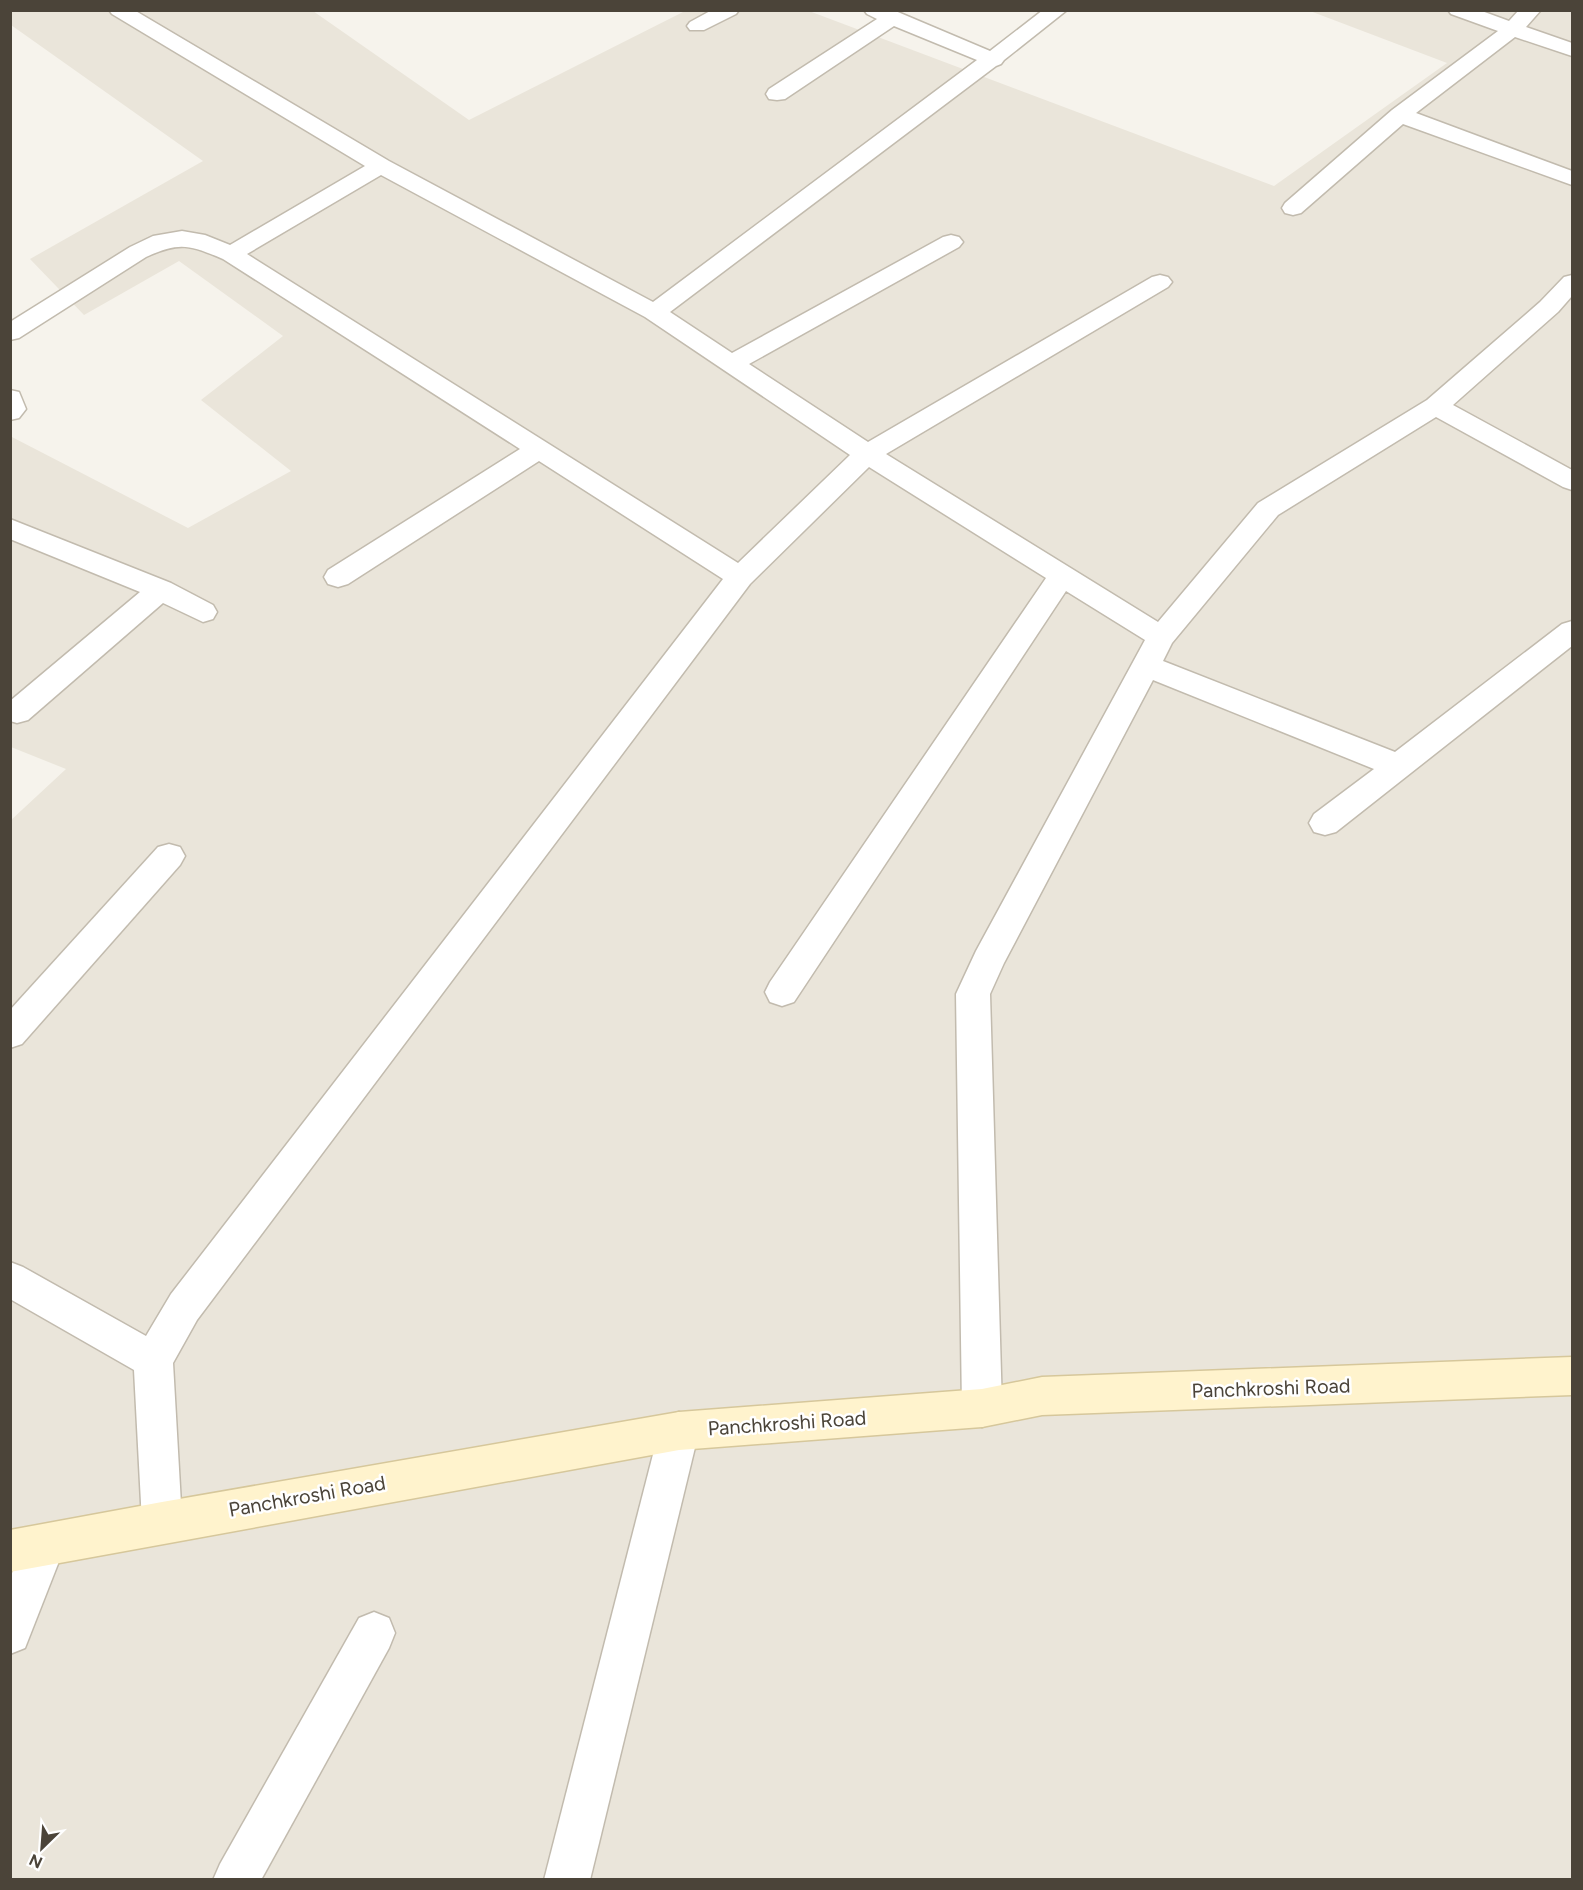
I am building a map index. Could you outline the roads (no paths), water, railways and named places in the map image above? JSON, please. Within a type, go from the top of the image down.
[{"type":"street","points":[[119,10],[381,166],[654,312],[867,454],[1161,637]]},
{"type":"street","points":[[698,26],[729,10]]},
{"type":"street","points":[[654,312],[1057,10]]},
{"type":"street","points":[[1458,10],[1572,50]]},
{"type":"street","points":[[1293,208],[1400,115],[1513,30],[1531,10]]},
{"type":"street","points":[[777,94],[883,14],[993,60]]},
{"type":"street","points":[[1400,115],[1572,178]]},
{"type":"street","points":[[231,254],[381,166]]},
{"type":"street","points":[[10,333],[138,252],[160,242],[183,238],[197,240],[231,254],[740,577]]},
{"type":"street","points":[[731,364],[951,242]]},
{"type":"street","points":[[162,1522],[153,1360],[184,1306],[740,577],[867,454],[1160,282]]},
{"type":"street","points":[[982,1408],[974,994],[988,961],[1161,637],[1268,509],[1436,406],[1549,307],[1572,282]]},
{"type":"street","points":[[10,398],[13,409],[10,412]]},
{"type":"street","points":[[1436,406],[1572,481]]},
{"type":"street","points":[[338,577],[538,450]]},
{"type":"street","points":[[10,528],[161,590],[203,612]]},
{"type":"street","points":[[782,992],[1062,576]]},
{"type":"street","points":[[17,712],[161,590]]},
{"type":"street","points":[[1325,823],[1572,631]]},
{"type":"street","points":[[1145,665],[1398,766]]},
{"type":"street","points":[[10,1034],[169,856]]},
{"type":"street","points":[[10,1279],[153,1360]]},
{"type":"street","name":"Panchkroshi Road","points":[[27,1549],[162,1522],[679,1431],[982,1408],[1042,1396],[1572,1376]]},
{"type":"street","points":[[567,1880],[679,1431]]},
{"type":"street","points":[[10,1634],[27,1549]]},
{"type":"street","points":[[236,1880],[374,1633]]}]
